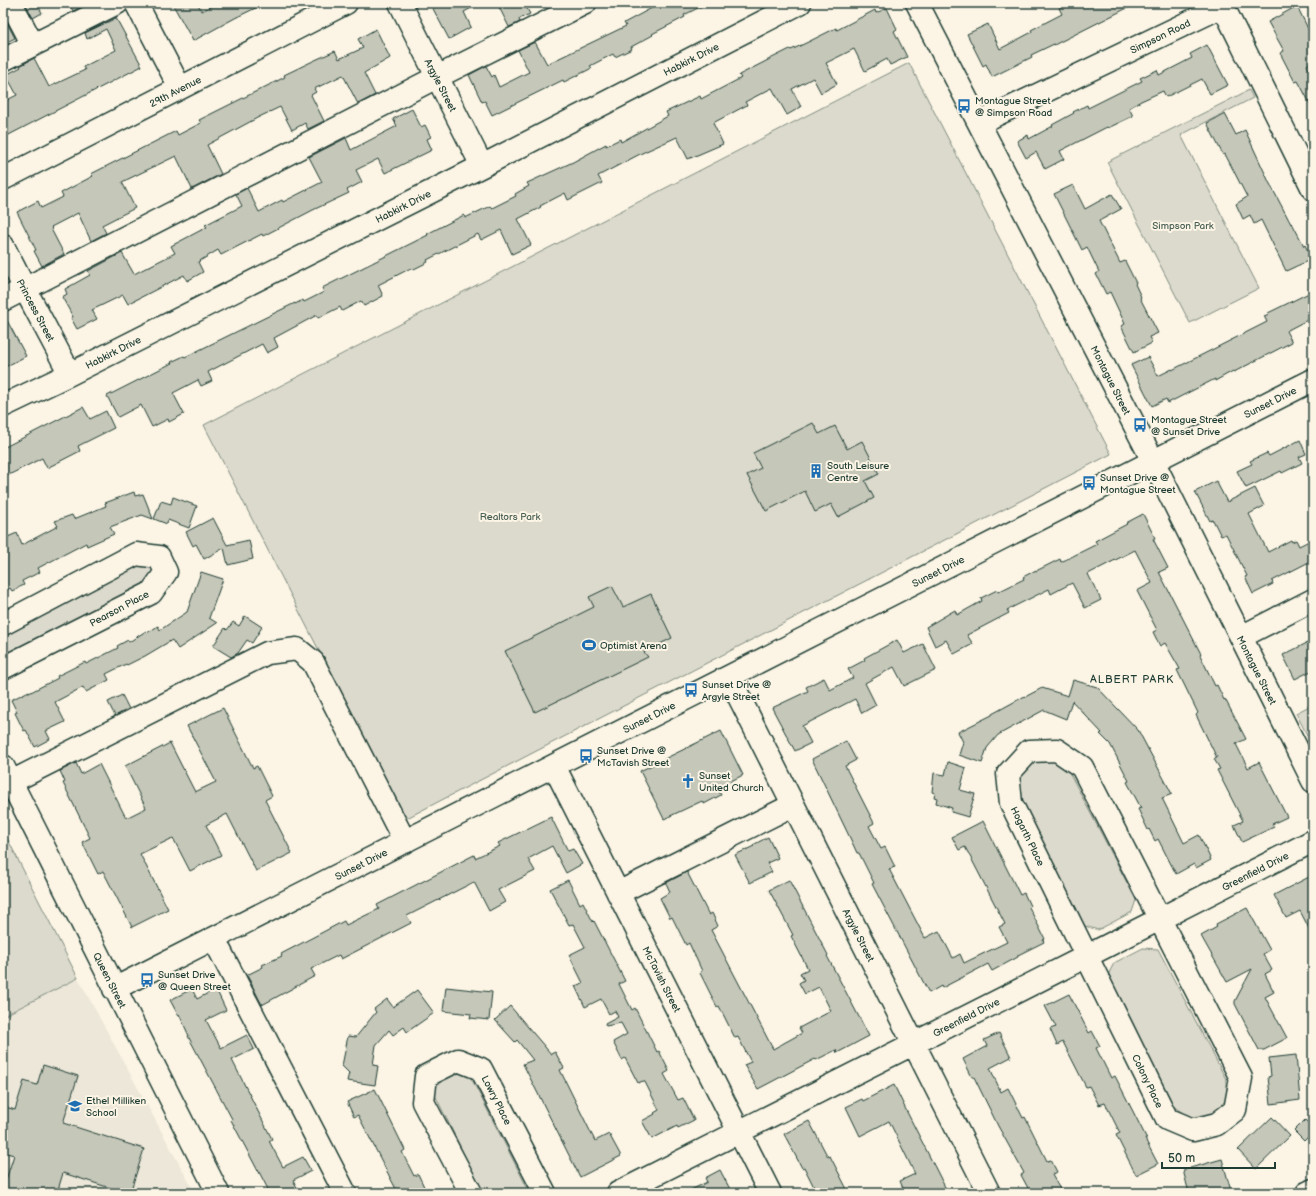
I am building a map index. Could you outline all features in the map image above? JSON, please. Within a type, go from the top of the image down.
[{"type":"street","points":[[11,3],[33,45]]},
{"type":"street","points":[[3,60],[117,3]]},
{"type":"street","points":[[136,3],[180,88]]},
{"type":"street","name":"29th Avenue","points":[[3,179],[346,3]]},
{"type":"street","name":"Argyle Street","points":[[400,3],[482,166]]},
{"type":"street","points":[[3,300],[437,77],[585,3]]},
{"type":"street","name":"Habkirk Drive","points":[[3,406],[70,374],[482,166],[800,3]]},
{"type":"street","name":"Montague Street","points":[[918,3],[1153,461],[1313,781]]},
{"type":"street","name":"Simpson Road","points":[[979,123],[1223,6],[1313,189]]},
{"type":"street","name":"Princess Street","points":[[3,246],[70,374]]},
{"type":"street","name":"Sunset Drive","points":[[114,989],[1313,380]]},
{"type":"street","name":"Pearson Place","points":[[3,624],[136,554],[159,557],[166,572],[152,593],[3,668]]},
{"type":"street","points":[[1241,637],[1313,600]]},
{"type":"street","points":[[7,774],[267,653],[297,649],[313,662],[405,842]]},
{"type":"street","name":"Argyle Street","points":[[729,677],[913,1044],[990,1193]]},
{"type":"street","name":"Hogarth Place","points":[[1088,956],[1011,804],[1008,774],[1029,751],[1057,750],[1082,767],[1160,919]]},
{"type":"street","name":"McTavish Street","points":[[554,766],[770,1193]]},
{"type":"street","name":"Queen Street","points":[[7,774],[218,1193]]},
{"type":"street","points":[[618,893],[793,805]]},
{"type":"street","name":"Greenfield Drive","points":[[618,1193],[1313,841]]},
{"type":"street","name":"Colony Place","points":[[1088,956],[1167,1119],[1193,1130],[1217,1124],[1235,1110],[1241,1078],[1160,919]]},
{"type":"street","points":[[214,939],[345,1193]]},
{"type":"street","name":"Lowry Place","points":[[471,1193],[423,1102],[426,1076],[458,1060],[481,1069],[545,1193]]},
{"type":"street","points":[[1307,1193],[1313,1190]]},
{"type":"shaded area","name":"Ethel Milliken School","points":[[78,978],[195,1193],[3,1193],[3,1016]]},
{"type":"green space","name":"Realtors Park","points":[[909,63],[1111,454],[405,819],[204,425]]},
{"type":"green space","name":"Simpson Park","points":[[1249,90],[1253,98],[1181,135],[1259,288],[1190,323],[1107,162]]},
{"type":"green space","points":[[146,562],[152,562],[159,577],[3,660],[3,633]]},
{"type":"green space","points":[[1313,704],[1313,747],[1296,713]]},
{"type":"green space","points":[[1057,760],[1068,770],[1136,900],[1132,912],[1098,930],[1082,925],[1018,800],[1018,778],[1031,762]]},
{"type":"green space","points":[[3,830],[78,978],[3,1016]]},
{"type":"green space","points":[[1143,948],[1158,949],[1227,1081],[1227,1098],[1214,1116],[1190,1118],[1173,1106],[1107,977],[1114,963]]},
{"type":"green space","points":[[457,1068],[469,1074],[530,1193],[483,1193],[433,1091],[436,1079]]},
{"type":"building","points":[[25,3],[37,3],[42,13],[33,18]]},
{"type":"building","points":[[69,3],[89,3],[73,11]]},
{"type":"building","points":[[172,3],[197,3],[202,11],[217,3],[266,3],[193,41]]},
{"type":"building","points":[[430,3],[481,3],[464,12],[471,27],[449,39]]},
{"type":"building","points":[[497,3],[524,3],[530,14],[519,19],[520,22],[509,27]]},
{"type":"building","points":[[661,3],[708,3],[652,34],[653,35],[631,47],[632,49],[615,57],[613,54],[590,66],[592,68],[564,82],[563,80],[492,115],[485,101],[482,102],[469,75],[486,66],[492,77],[494,75],[499,87],[529,72],[518,50],[535,42],[547,64],[626,26],[624,23]]},
{"type":"building","points":[[1069,3],[1137,3],[1031,55],[1032,57],[992,77],[986,64],[983,66],[967,34],[988,24],[1000,49],[1032,32],[1031,30],[1062,14],[1059,8]]},
{"type":"building","points":[[1297,6],[1313,39],[1313,62],[1307,65],[1313,77],[1313,109],[1298,81],[1295,82],[1280,53],[1284,51],[1268,22]]},
{"type":"building","points":[[887,8],[897,29],[894,31],[907,57],[890,65],[887,59],[865,71],[854,49],[826,63],[837,84],[821,93],[813,78],[792,89],[801,107],[787,115],[772,88],[745,102],[747,105],[713,123],[723,144],[688,159],[677,137],[642,153],[598,176],[602,183],[568,200],[565,193],[518,219],[531,245],[512,254],[501,230],[481,240],[478,234],[427,260],[428,262],[412,270],[411,268],[378,285],[383,296],[364,306],[361,301],[342,311],[340,307],[318,318],[317,315],[274,338],[278,347],[267,353],[262,344],[208,372],[212,381],[201,386],[198,380],[173,393],[184,414],[169,422],[168,419],[152,427],[141,405],[118,417],[107,396],[172,363],[171,362],[184,356],[185,357],[295,303],[303,300],[304,302],[324,292],[322,288],[428,235],[427,234],[464,215],[465,218],[490,206],[492,208],[516,196],[515,194],[529,186],[527,183],[573,162],[606,144],[606,146],[620,139],[621,142],[668,116],[666,112],[700,96],[701,99],[741,78],[739,75],[790,49],[791,50],[836,28],[837,30],[875,10],[876,13]]},
{"type":"building","points":[[3,15],[15,38],[3,44]]},
{"type":"building","points":[[116,18],[142,66],[3,138],[3,102],[17,95],[6,75],[34,58],[49,87],[85,70],[83,67],[116,50],[106,29],[87,39],[85,33]]},
{"type":"building","points":[[376,29],[390,58],[364,73],[375,95],[358,104],[343,75],[314,89],[316,92],[311,95],[324,121],[308,129],[305,123],[292,130],[280,107],[259,117],[207,145],[221,174],[192,189],[176,156],[122,182],[135,208],[102,225],[106,233],[91,241],[78,213],[51,227],[64,254],[42,266],[34,251],[36,250],[17,212],[38,201],[41,208],[63,197],[61,193],[93,176],[91,174],[176,131],[178,135],[201,123],[199,120],[285,77],[284,75],[313,61],[335,51],[339,59],[363,48],[358,39]]},
{"type":"building","points":[[1207,45],[1228,85],[1210,94],[1202,79],[1166,97],[1163,91],[1141,101],[1129,108],[1133,116],[1108,128],[1107,127],[1060,151],[1064,159],[1045,169],[1036,152],[1026,158],[1017,141],[1028,135],[1029,139],[1053,126],[1052,125],[1074,113],[1073,112],[1087,105],[1088,108],[1142,81],[1140,78],[1157,70],[1159,75],[1192,58],[1190,54]]},
{"type":"building","points":[[412,109],[421,127],[425,125],[431,137],[427,139],[432,150],[385,173],[378,159],[356,170],[362,182],[347,190],[349,193],[263,236],[262,234],[221,255],[218,250],[198,262],[203,272],[187,281],[184,275],[128,304],[123,295],[92,310],[97,319],[77,329],[71,318],[73,317],[62,297],[67,294],[65,289],[90,275],[88,271],[122,253],[134,274],[175,253],[171,246],[207,227],[205,225],[242,206],[236,194],[247,188],[259,212],[282,200],[283,202],[322,182],[309,157],[346,138],[351,150],[397,126],[393,119]]},
{"type":"building","points":[[1225,114],[1236,135],[1245,130],[1269,182],[1291,224],[1292,223],[1312,259],[1286,271],[1261,220],[1254,224],[1250,215],[1243,219],[1236,204],[1247,197],[1207,123]]},
{"type":"building","points":[[1073,185],[1085,209],[1112,194],[1121,209],[1099,221],[1120,263],[1125,261],[1136,283],[1135,284],[1141,297],[1140,298],[1158,333],[1149,337],[1152,343],[1134,352],[1121,326],[1125,324],[1110,292],[1106,294],[1096,274],[1099,272],[1087,247],[1082,250],[1054,194]]},
{"type":"building","points":[[1313,291],[1313,317],[1286,331],[1292,342],[1234,372],[1233,371],[1215,381],[1215,379],[1168,403],[1166,399],[1152,406],[1131,365],[1148,357],[1158,376],[1267,322],[1264,316],[1269,314],[1268,313]]},
{"type":"building","points":[[3,313],[26,356],[3,368]]},
{"type":"building","points":[[83,407],[90,419],[106,411],[114,428],[78,446],[80,451],[47,468],[42,458],[3,478],[3,448]]},
{"type":"building","name":"South Leisure Centre","points":[[813,423],[819,434],[835,426],[847,449],[862,441],[879,474],[865,481],[874,498],[838,517],[831,504],[815,512],[805,491],[766,511],[747,475],[761,468],[753,453]]},
{"type":"building","points":[[1300,440],[1306,454],[1299,457],[1302,463],[1282,473],[1281,471],[1246,488],[1237,471],[1252,464],[1250,461],[1267,453],[1269,456]]},
{"type":"building","points":[[1216,481],[1227,502],[1255,488],[1264,506],[1249,514],[1268,552],[1291,540],[1292,542],[1296,540],[1299,546],[1313,539],[1313,560],[1272,581],[1273,584],[1253,594],[1245,577],[1247,576],[1226,534],[1221,536],[1213,520],[1210,521],[1195,492]]},
{"type":"building","points":[[134,492],[135,496],[143,494],[153,519],[142,515],[110,527],[114,534],[87,546],[86,543],[38,568],[40,572],[22,581],[24,585],[12,591],[10,588],[3,592],[3,539],[17,533],[22,545],[58,526],[55,521],[72,515],[74,519],[106,506],[105,503]]},
{"type":"building","points":[[173,497],[197,506],[189,528],[168,520],[167,524],[154,519],[161,501],[171,504]]},
{"type":"building","points":[[1143,514],[1155,538],[1153,539],[1168,568],[1159,572],[1201,654],[1200,655],[1215,686],[1217,685],[1246,739],[1236,744],[1248,768],[1259,762],[1287,817],[1272,824],[1274,827],[1242,842],[1234,825],[1243,821],[1217,770],[1220,769],[1214,759],[1217,758],[1196,715],[1198,713],[1177,670],[1180,669],[1165,643],[1160,646],[1153,632],[1157,630],[1137,591],[1152,583],[1135,550],[1088,574],[1101,600],[1085,608],[1072,583],[1051,594],[1049,589],[1007,610],[1009,613],[967,635],[973,644],[954,654],[946,640],[935,646],[926,627],[955,610],[957,615],[982,601],[981,598],[997,590],[998,592],[1024,579],[1023,577],[1036,570],[1060,559],[1061,562],[1097,544],[1095,541]]},
{"type":"building","points":[[213,518],[227,545],[249,540],[253,559],[228,565],[224,548],[204,559],[196,544],[193,546],[186,532]]},
{"type":"building","points":[[201,572],[223,579],[209,618],[217,623],[178,649],[172,640],[145,656],[106,674],[109,680],[86,692],[83,687],[55,702],[65,722],[46,731],[50,739],[35,747],[26,730],[24,731],[15,713],[17,712],[11,700],[29,691],[29,693],[58,678],[57,676],[85,662],[86,664],[118,648],[117,646],[128,640],[129,642],[146,631],[147,633],[158,626],[160,630],[187,612]]},
{"type":"building","name":"Optimist Arena","points":[[612,586],[623,607],[651,594],[672,638],[644,652],[648,657],[535,712],[505,651],[594,607],[589,597]]},
{"type":"building","points":[[245,616],[262,627],[252,643],[247,640],[238,653],[231,657],[213,646],[225,628],[227,630],[233,622],[239,626]]},
{"type":"building","points":[[897,640],[904,653],[923,644],[936,670],[904,686],[894,667],[865,683],[876,705],[862,713],[855,699],[802,726],[811,743],[795,751],[772,708],[808,691],[806,687],[824,678],[830,690],[853,678],[848,669],[865,660],[864,658]]},
{"type":"building","points":[[1313,640],[1313,670],[1295,679],[1283,655]]},
{"type":"building","points":[[1073,680],[1097,687],[1138,730],[1172,794],[1162,798],[1184,843],[1199,835],[1211,860],[1196,868],[1194,864],[1176,874],[1158,839],[1155,841],[1149,829],[1148,830],[1138,809],[1141,808],[1127,782],[1129,781],[1110,744],[1100,734],[1102,733],[1072,701],[1066,719],[1044,710],[998,735],[987,748],[982,763],[959,755],[963,742],[958,732],[1042,688],[1068,696]]},
{"type":"building","points":[[122,695],[129,709],[115,716],[108,702]]},
{"type":"building","points":[[223,708],[253,768],[257,766],[272,796],[265,800],[292,853],[256,871],[227,814],[206,825],[221,855],[190,871],[173,838],[140,854],[168,909],[132,927],[103,871],[98,874],[82,842],[90,838],[63,783],[65,782],[60,771],[76,763],[81,774],[99,764],[126,818],[146,808],[125,766],[170,743],[195,792],[216,782],[187,726]]},
{"type":"building","name":"Sunset United Church","points":[[721,731],[743,775],[717,788],[721,795],[704,804],[702,801],[664,819],[640,771]]},
{"type":"building","points":[[846,741],[856,760],[845,766],[874,823],[869,826],[881,849],[885,847],[895,867],[889,869],[925,938],[939,931],[953,958],[960,954],[964,963],[1007,942],[999,927],[1005,924],[973,862],[965,847],[959,850],[952,837],[983,821],[1020,895],[1024,893],[1030,906],[1029,907],[1045,939],[1043,940],[1044,942],[1018,955],[1018,957],[992,971],[988,964],[942,988],[941,986],[929,993],[872,884],[874,883],[859,853],[857,853],[812,759]]},
{"type":"building","points":[[948,762],[966,768],[960,790],[975,794],[968,817],[951,812],[952,808],[936,803],[937,798],[934,797],[935,793],[932,792],[934,773],[945,775]]},
{"type":"building","points":[[551,817],[568,851],[573,849],[582,864],[566,873],[552,846],[528,859],[535,871],[498,890],[505,902],[489,911],[474,882],[407,916],[411,923],[341,959],[339,955],[311,969],[315,976],[262,1005],[247,975],[263,967],[262,965],[282,956],[281,954],[344,921],[346,925],[379,909],[377,905],[474,855],[475,858],[500,846],[498,843]]},
{"type":"building","points":[[768,837],[778,858],[767,863],[772,872],[750,883],[735,855]]},
{"type":"building","points":[[687,872],[709,915],[712,913],[718,926],[711,930],[773,1049],[802,1033],[799,1028],[831,1011],[819,987],[805,994],[799,983],[804,980],[800,973],[808,969],[791,936],[793,935],[769,890],[789,880],[869,1036],[837,1053],[836,1050],[816,1060],[815,1059],[758,1089],[744,1065],[751,1062],[738,1037],[735,1038],[719,1006],[717,1007],[700,973],[702,971],[689,943],[686,945],[672,917],[670,918],[660,898],[670,892],[666,883]]},
{"type":"building","points":[[1313,875],[1313,936],[1300,911],[1286,918],[1274,895]]},
{"type":"building","points":[[568,880],[580,904],[583,902],[593,922],[594,921],[625,981],[619,984],[632,1010],[635,1008],[657,1052],[659,1051],[669,1071],[664,1074],[678,1100],[683,1098],[694,1120],[678,1128],[677,1126],[652,1139],[642,1121],[659,1110],[645,1082],[643,1081],[638,1083],[625,1058],[622,1060],[613,1042],[627,1034],[621,1023],[606,1026],[605,1024],[618,1017],[615,1011],[609,1014],[601,999],[585,1007],[575,986],[583,983],[569,955],[585,947],[573,924],[569,925],[550,889]]},
{"type":"building","points":[[1247,908],[1270,950],[1263,954],[1272,970],[1265,974],[1274,992],[1265,997],[1287,1038],[1264,1050],[1259,1050],[1235,1004],[1235,1001],[1252,969],[1227,982],[1201,936],[1217,927],[1216,924]]},
{"type":"building","points":[[446,987],[492,992],[489,1020],[470,1018],[471,1014],[443,1011]]},
{"type":"building","points":[[192,989],[197,999],[216,989],[226,1010],[206,1020],[221,1048],[247,1035],[254,1049],[232,1060],[272,1139],[269,1141],[283,1167],[303,1157],[311,1171],[293,1180],[300,1193],[270,1193],[231,1120],[232,1119],[188,1036],[179,1014],[178,1015],[170,1000]]},
{"type":"building","points":[[417,990],[434,1013],[407,1032],[404,1027],[393,1035],[389,1030],[376,1045],[373,1065],[378,1066],[375,1085],[347,1081],[349,1073],[342,1066],[348,1036],[356,1037],[376,1012],[374,1009],[387,999],[393,1007]]},
{"type":"building","points":[[1069,994],[1089,1033],[1092,1031],[1100,1046],[1096,1048],[1111,1078],[1115,1076],[1158,1164],[1136,1175],[1116,1135],[1120,1133],[1105,1103],[1099,1105],[1089,1086],[1086,1087],[1063,1042],[1057,1045],[1050,1029],[1056,1027],[1045,1006]]},
{"type":"building","points":[[510,1006],[551,1054],[555,1052],[564,1068],[560,1070],[595,1141],[609,1134],[621,1156],[580,1177],[523,1064],[533,1060],[517,1040],[515,1042],[495,1020]]},
{"type":"building","points":[[999,1033],[1011,1057],[990,1068],[1001,1092],[1008,1088],[1023,1118],[1025,1117],[1047,1161],[1051,1160],[1057,1172],[1052,1175],[1062,1193],[1036,1193],[1034,1188],[1029,1190],[1021,1175],[1024,1173],[998,1126],[974,1077],[972,1077],[963,1059],[987,1046],[984,1040]]},
{"type":"building","points":[[1296,1055],[1300,1100],[1271,1104],[1268,1077],[1271,1076],[1269,1058]]},
{"type":"building","points":[[43,1065],[78,1076],[63,1123],[144,1149],[130,1193],[63,1173],[57,1193],[3,1193],[14,1155],[3,1152],[3,1106],[15,1110],[24,1081],[37,1085]]},
{"type":"building","points":[[894,1085],[948,1193],[905,1193],[900,1181],[915,1174],[889,1121],[860,1136],[846,1107],[862,1099],[863,1101]]},
{"type":"building","points":[[375,1089],[405,1150],[402,1152],[414,1176],[418,1174],[427,1193],[398,1193],[358,1115],[354,1117],[347,1102]]},
{"type":"building","points":[[1272,1117],[1290,1136],[1256,1169],[1238,1150]]},
{"type":"building","points":[[1305,1120],[1313,1127],[1313,1132],[1304,1141],[1294,1131]]},
{"type":"building","points":[[809,1121],[828,1157],[830,1156],[849,1193],[817,1193],[804,1167],[802,1168],[784,1134]]},
{"type":"building","points":[[1222,1159],[1231,1191],[1224,1193],[1189,1193],[1183,1170]]},
{"type":"building","points":[[720,1170],[732,1193],[685,1193],[707,1182],[705,1178]]},
{"type":"place","name":"Montague Street @ Simpson Road","points":[[964,106]]},
{"type":"place","name":"Montague Street @ Sunset Drive","points":[[1140,425]]},
{"type":"place","name":"South Leisure Centre","points":[[816,471]]},
{"type":"place","name":"Sunset Drive @ Montague Street","points":[[1089,483]]},
{"type":"place","name":"Optimist Arena","points":[[589,645]]},
{"type":"place","name":"Sunset Drive @ Argyle Street","points":[[691,690]]},
{"type":"place","name":"Sunset Drive @ McTavish Street","points":[[586,756]]},
{"type":"place","name":"Sunset United Church","points":[[688,781]]},
{"type":"place","name":"Sunset Drive @ Queen Street","points":[[147,980]]},
{"type":"place","name":"Ethel Milliken School","points":[[75,1106]]},
{"type":"district","name":"ALBERT PARK","points":[[1132,679]]}]
